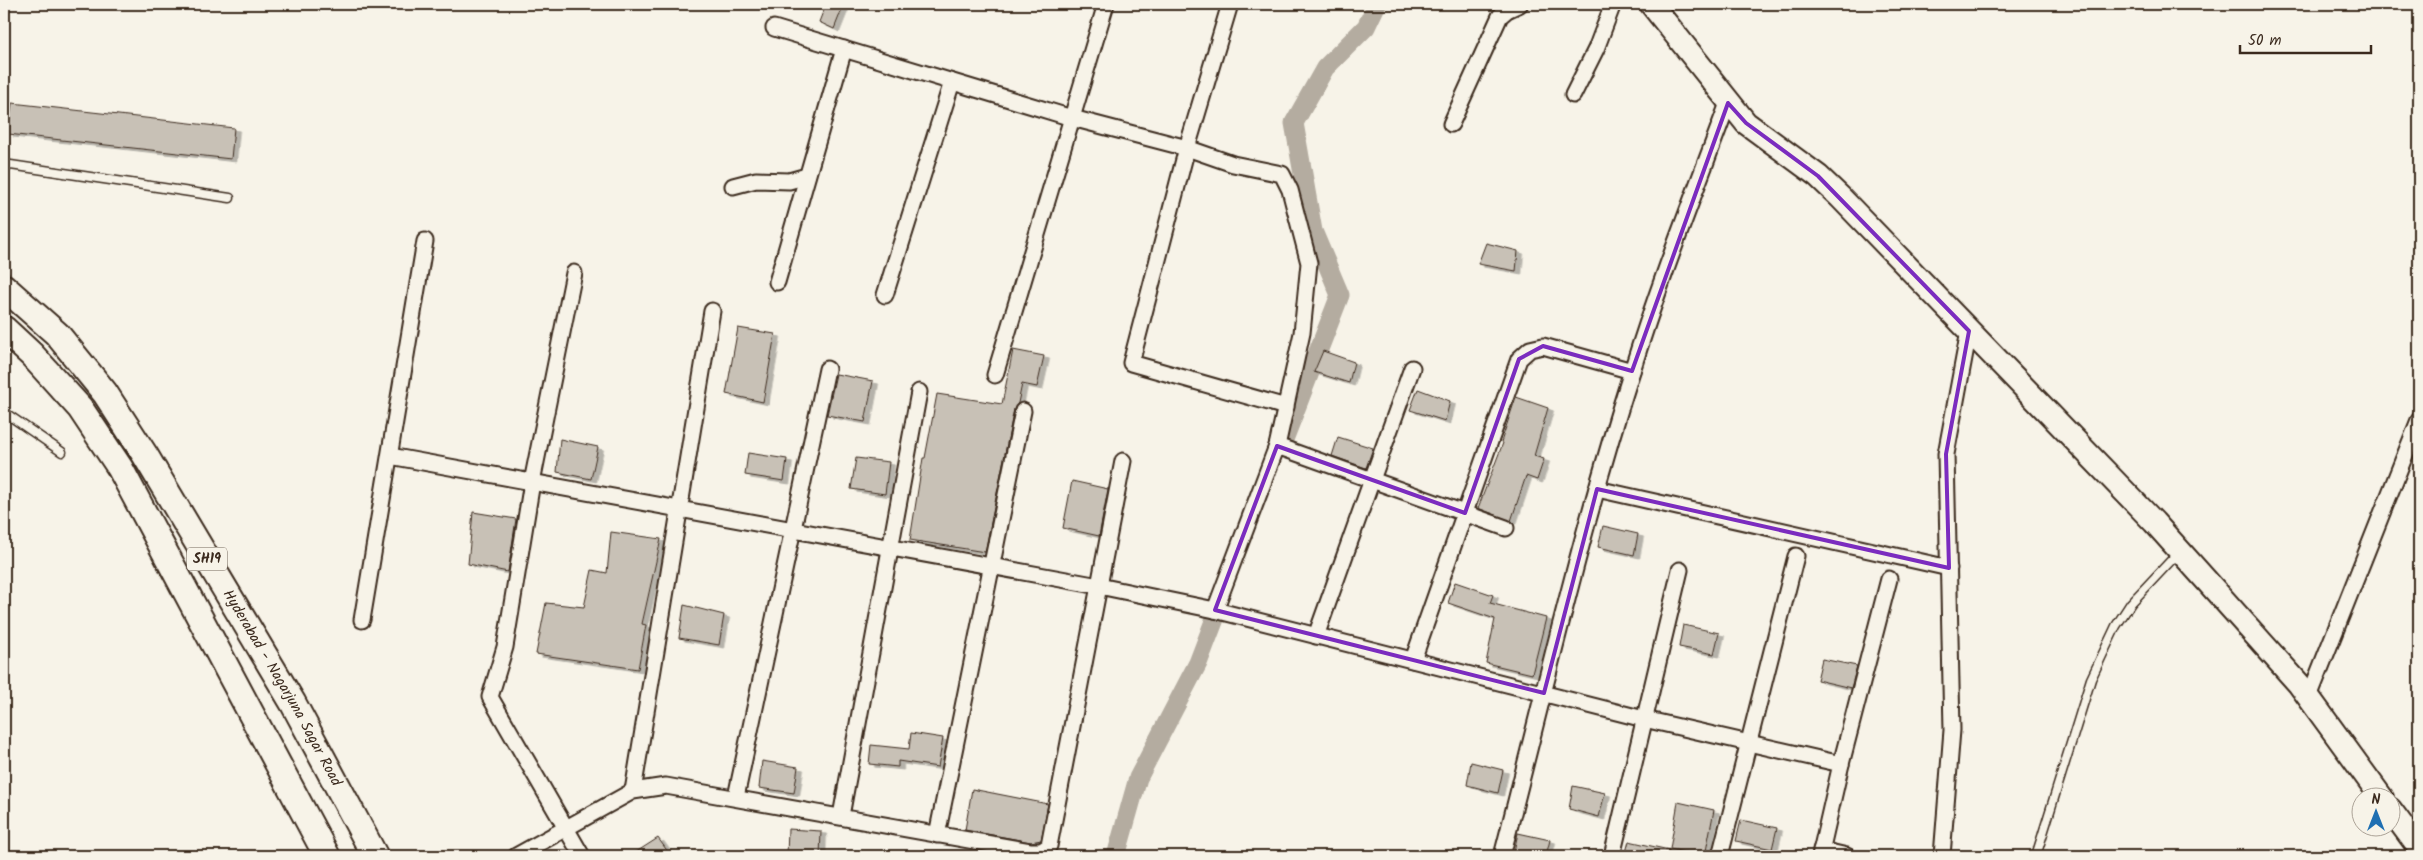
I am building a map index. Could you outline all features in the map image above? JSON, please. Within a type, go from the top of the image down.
[{"type":"main road","name":"Hyderabad - Nagarjuna Sagar Road","points":[[4,288],[56,334],[105,392],[145,455],[293,703],[374,856]]},
{"type":"main road","name":"SH19","points":[[4,329],[80,408],[120,468],[327,856]]},
{"type":"street","points":[[994,375],[1106,4]]},
{"type":"street","points":[[1230,4],[1187,148],[1131,363],[1286,407]]},
{"type":"street","points":[[1451,124],[1500,16],[1507,10],[1520,4]]},
{"type":"street","points":[[1573,95],[1596,49],[1613,4]]},
{"type":"street","points":[[1651,4],[1728,103],[1746,123],[1818,176],[2180,551],[2309,697],[2375,788]]},
{"type":"street","points":[[774,28],[1072,118],[1187,148],[1233,164],[1282,174],[1290,190],[1309,263],[1302,333],[1278,446],[1215,610]]},
{"type":"street","points":[[777,282],[844,49]]},
{"type":"street","points":[[885,294],[952,82]]},
{"type":"street","points":[[1502,856],[1597,489],[1632,371],[1676,242],[1728,103]]},
{"type":"street","points":[[732,186],[756,180],[789,181],[807,176]]},
{"type":"street","points":[[362,620],[425,241]]},
{"type":"street","points":[[574,273],[532,482],[504,646],[490,697],[582,856]]},
{"type":"street","points":[[632,791],[712,311]]},
{"type":"street","points":[[1942,856],[1952,730],[1946,454],[1969,331]]},
{"type":"street","points":[[1413,660],[1519,359],[1530,349],[1543,346],[1632,371]]},
{"type":"street","points":[[1316,636],[1412,368]]},
{"type":"street","points":[[736,797],[827,370]]},
{"type":"street","points":[[841,816],[919,392]]},
{"type":"street","points":[[937,836],[1023,412]]},
{"type":"street","points":[[2309,697],[2419,420]]},
{"type":"street","points":[[1278,446],[1506,528]]},
{"type":"street","points":[[390,456],[1099,586],[1215,610],[1644,719],[1841,764]]},
{"type":"street","points":[[516,856],[632,791],[666,786],[841,816],[937,836],[1030,851],[1048,851],[1122,461]]},
{"type":"street","points":[[1597,489],[1949,568]]},
{"type":"street","points":[[1720,856],[1796,556]]},
{"type":"street","points":[[1612,856],[1680,570]]},
{"type":"street","points":[[1847,856],[1820,853],[1889,579]]},
{"type":"street","points":[[2400,822],[2419,848]]},
{"type":"lane","points":[[4,164],[230,198]]},
{"type":"lane","points":[[4,412],[62,452]]},
{"type":"lane","points":[[2036,856],[2091,679],[2103,650],[2131,603],[2180,551]]},
{"type":"highlighted area","points":[[1728,103],[1746,123],[1818,176],[1969,331],[1946,454],[1949,568],[1597,489],[1544,693],[1215,610],[1277,446],[1465,513],[1519,359],[1543,346],[1632,371]]},
{"type":"building","points":[[826,4],[844,4],[834,29],[819,22]]},
{"type":"building","points":[[12,103],[234,128],[231,159],[8,134]]},
{"type":"building","points":[[1486,243],[1518,251],[1516,271],[1478,264]]},
{"type":"building","points":[[738,328],[775,334],[763,402],[726,394]]},
{"type":"building","points":[[1013,350],[1044,356],[1037,387],[1022,384],[1018,403],[1014,409],[985,552],[910,540],[923,458],[925,458],[937,394],[1002,404]]},
{"type":"building","points":[[1323,351],[1354,362],[1349,383],[1314,372]]},
{"type":"building","points":[[836,374],[873,381],[865,422],[827,415]]},
{"type":"building","points":[[1418,389],[1450,401],[1445,421],[1410,410]]},
{"type":"building","points":[[1516,397],[1548,408],[1534,456],[1544,459],[1537,480],[1526,476],[1511,521],[1478,508],[1503,443],[1501,442]]},
{"type":"building","points":[[1338,437],[1373,448],[1366,468],[1332,456]]},
{"type":"building","points":[[560,439],[598,447],[591,479],[557,472]]},
{"type":"building","points":[[748,453],[787,459],[784,481],[745,475]]},
{"type":"building","points":[[856,458],[889,462],[885,494],[851,489]]},
{"type":"building","points":[[1072,481],[1108,489],[1099,536],[1063,528]]},
{"type":"building","points":[[473,512],[516,519],[508,572],[468,564]]},
{"type":"building","points":[[1603,526],[1638,534],[1634,555],[1598,547]]},
{"type":"building","points":[[611,532],[661,539],[642,624],[646,625],[638,669],[536,654],[546,603],[584,607],[592,570],[607,573]]},
{"type":"building","points":[[1455,582],[1493,595],[1490,603],[1546,618],[1532,674],[1486,663],[1495,619],[1448,603]]},
{"type":"building","points":[[684,605],[724,615],[719,645],[679,638]]},
{"type":"building","points":[[1683,625],[1719,633],[1714,654],[1679,647]]},
{"type":"building","points":[[1822,659],[1857,666],[1851,688],[1817,680]]},
{"type":"building","points":[[911,733],[943,738],[938,767],[898,761],[898,767],[869,764],[871,745],[909,749]]},
{"type":"building","points":[[762,761],[798,767],[794,793],[759,788]]},
{"type":"building","points":[[1471,762],[1503,770],[1498,793],[1467,785]]},
{"type":"building","points":[[1573,786],[1605,793],[1599,817],[1569,809]]},
{"type":"building","points":[[972,789],[1048,804],[1041,840],[1031,842],[965,830]]},
{"type":"building","points":[[1678,802],[1714,810],[1705,856],[1670,849]]},
{"type":"building","points":[[1741,820],[1777,828],[1772,849],[1736,841]]},
{"type":"building","points":[[788,829],[821,831],[820,856],[787,856]]},
{"type":"building","points":[[1518,833],[1550,840],[1546,856],[1513,856]]},
{"type":"building","points":[[658,838],[671,856],[630,856]]},
{"type":"building","points":[[1629,841],[1669,850],[1668,856],[1625,856]]},
{"type":"waterway","points":[[1283,442],[1340,295],[1313,231],[1294,123],[1325,68],[1366,27],[1377,4]]},
{"type":"waterway","points":[[1116,856],[1138,778],[1198,663],[1216,616]]}]
